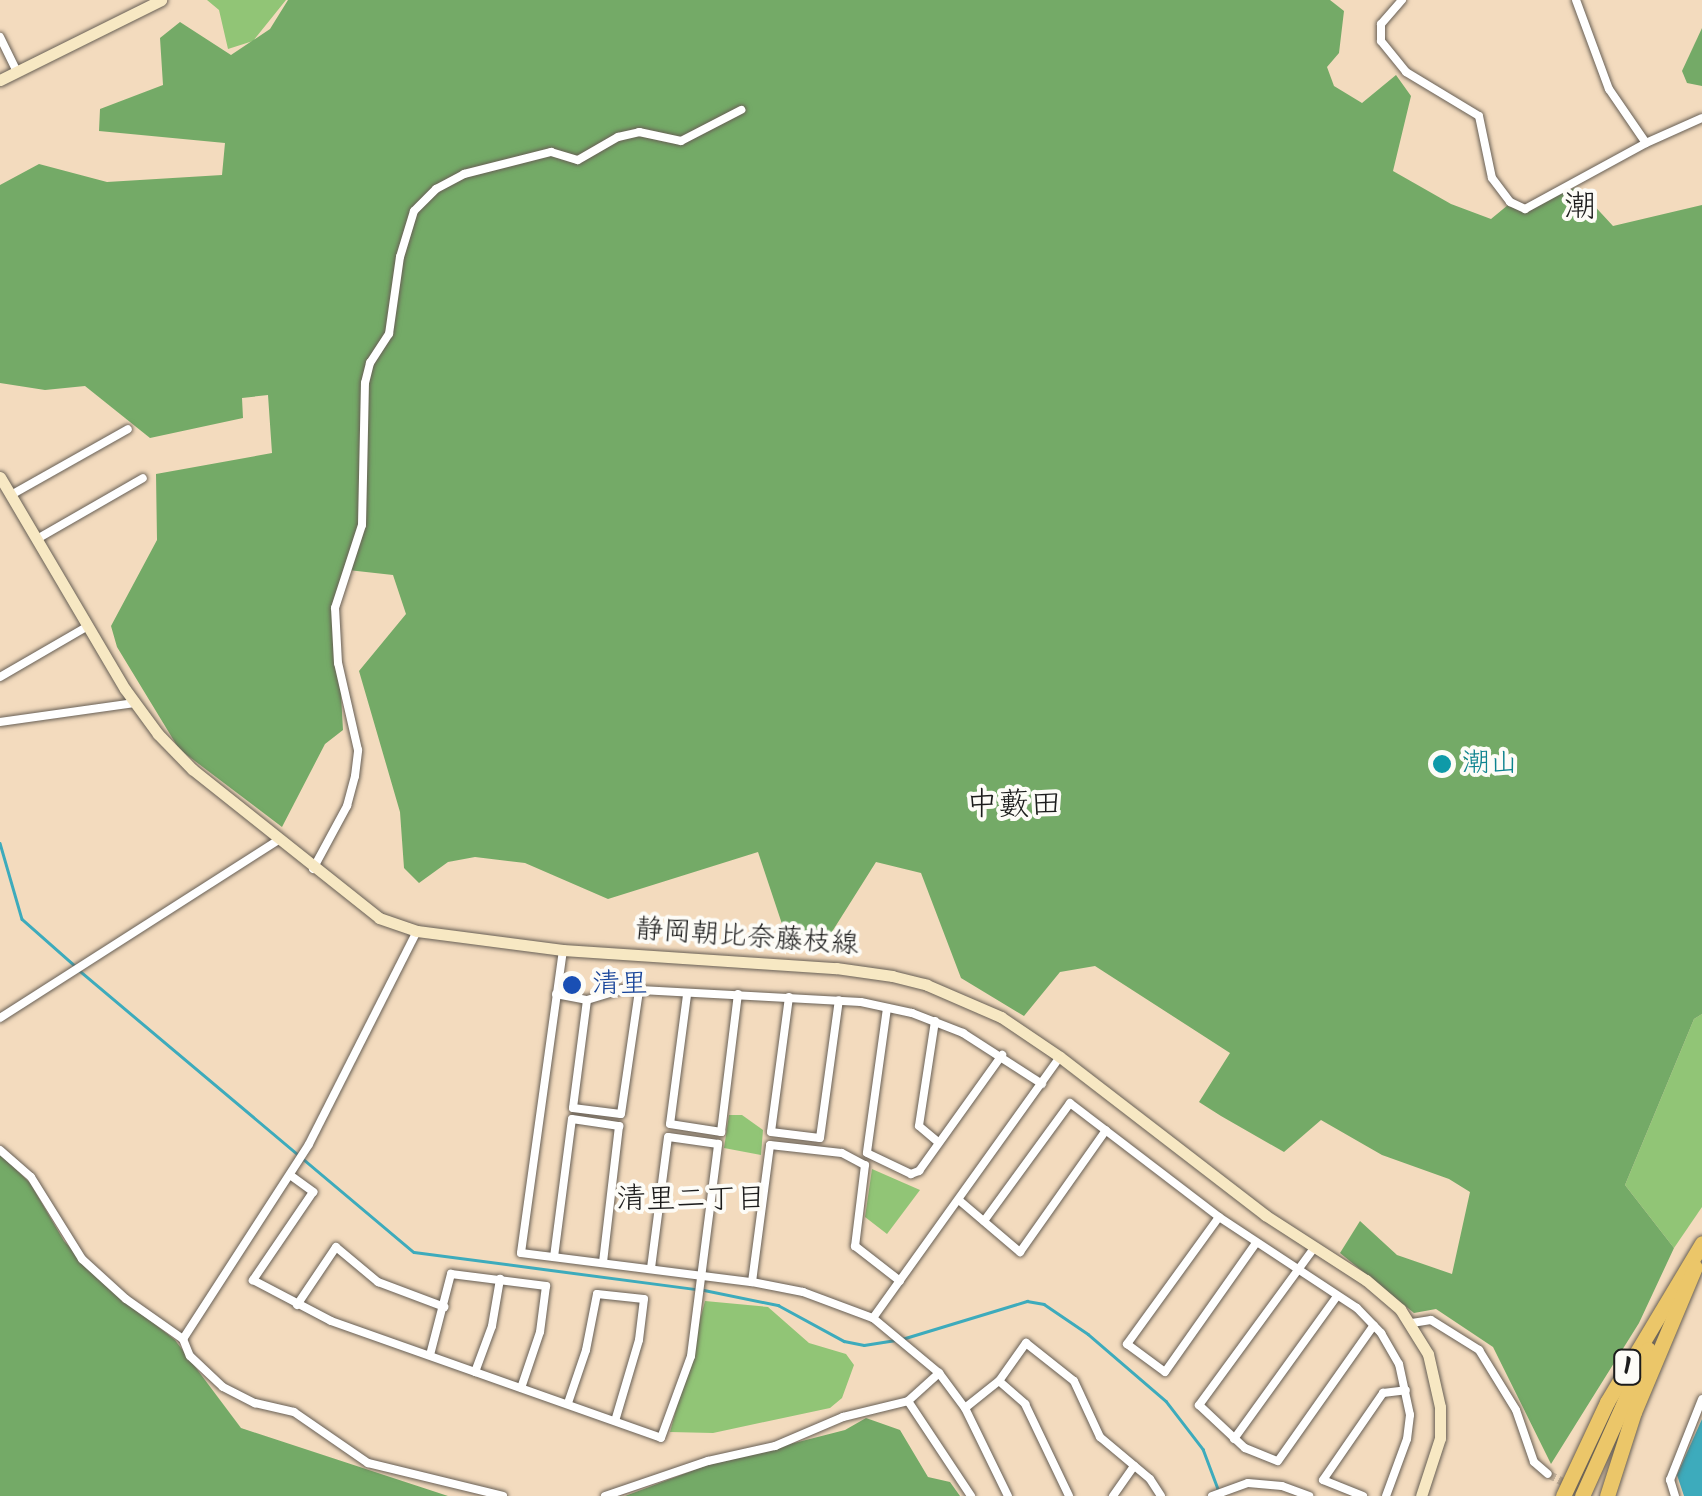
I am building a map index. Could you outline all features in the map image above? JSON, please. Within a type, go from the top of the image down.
[{"type":"highway","name":"1","points":[[1563,1496],[1607,1402],[1702,1243]]},
{"type":"highway","name":"1","points":[[1582,1496],[1652,1342],[1698,1261]]},
{"type":"highway","name":"1","points":[[1607,1496],[1634,1412],[1698,1261]]},
{"type":"main road","points":[[0,80],[162,0]]},
{"type":"main road","name":"静岡朝比奈藤枝線","points":[[0,478],[135,703],[192,769],[366,910],[417,930],[562,950],[836,968],[892,976],[927,985],[1001,1017],[1060,1057],[1314,1248],[1385,1294],[1412,1323],[1428,1354],[1440,1406],[1440,1438],[1421,1496]]},
{"type":"street","points":[[1402,0],[1381,24],[1382,41],[1406,72],[1478,116],[1486,164],[1510,202],[1525,208],[1646,143],[1702,118]]},
{"type":"street","points":[[1576,0],[1609,89],[1646,143]]},
{"type":"street","points":[[0,37],[18,72]]},
{"type":"street","points":[[313,869],[347,806],[355,776],[358,750],[338,663],[334,608],[362,525],[365,383],[370,363],[389,334],[400,257],[414,211],[436,190],[464,174],[538,153],[551,152],[578,160],[618,136],[638,132],[681,141],[741,110]]},
{"type":"street","points":[[11,496],[128,429]]},
{"type":"street","points":[[37,539],[144,478]]},
{"type":"street","points":[[0,678],[88,626]]},
{"type":"street","points":[[0,722],[135,703]]},
{"type":"street","points":[[0,1018],[278,840]]},
{"type":"street","points":[[183,1339],[304,1153],[417,930]]},
{"type":"street","points":[[562,950],[521,1253],[752,1282],[803,1292],[873,1318],[939,1374],[966,1408],[1008,1496]]},
{"type":"street","points":[[556,994],[587,1000],[622,988],[687,995],[839,1000],[887,1008],[935,1021],[1002,1055],[1042,1084]]},
{"type":"street","points":[[587,1000],[573,1108],[621,1114],[639,990]]},
{"type":"street","points":[[687,995],[670,1124],[721,1132],[738,994]]},
{"type":"street","points":[[788,997],[771,1132],[820,1138],[839,1000]]},
{"type":"street","points":[[887,1008],[868,1153],[911,1174],[919,1170],[1002,1055]]},
{"type":"street","points":[[935,1021],[919,1126],[938,1142]]},
{"type":"street","points":[[873,1318],[1060,1057]]},
{"type":"street","points":[[984,1221],[1070,1103],[1218,1217],[1374,1324],[1399,1364],[1406,1390],[1407,1439],[1386,1496]]},
{"type":"street","points":[[554,1257],[572,1119],[620,1126],[603,1262]]},
{"type":"street","points":[[960,1200],[1020,1252],[1106,1130]]},
{"type":"street","points":[[290,1175],[313,1192],[253,1280],[297,1305],[660,1438],[691,1356],[718,1144],[668,1137],[651,1268]]},
{"type":"street","points":[[752,1282],[770,1144],[842,1153],[865,1165],[855,1246],[900,1281]]},
{"type":"street","points":[[0,1150],[31,1177],[82,1259],[126,1299],[183,1339],[190,1356],[223,1387],[255,1403],[294,1412],[360,1459],[502,1496]]},
{"type":"street","points":[[1218,1217],[1127,1344],[1165,1372],[1256,1243]]},
{"type":"street","points":[[297,1305],[336,1247],[378,1282],[444,1307]]},
{"type":"street","points":[[1314,1248],[1200,1405],[1234,1439],[1278,1461],[1374,1324]]},
{"type":"street","points":[[430,1355],[450,1274],[546,1286],[540,1332],[521,1388]]},
{"type":"street","points":[[476,1372],[492,1326],[500,1279]]},
{"type":"street","points":[[568,1404],[586,1350],[596,1294],[644,1299],[635,1355],[615,1421]]},
{"type":"street","points":[[1234,1439],[1337,1296]]},
{"type":"street","points":[[1412,1323],[1431,1320],[1478,1350],[1516,1410],[1534,1462],[1548,1474]]},
{"type":"street","points":[[966,1408],[999,1381],[1026,1343],[1074,1381],[1100,1437],[1150,1478],[1161,1496]]},
{"type":"street","points":[[605,1496],[708,1461],[775,1446],[843,1416],[908,1401],[939,1374]]},
{"type":"street","points":[[999,1381],[1025,1404],[1070,1496]]},
{"type":"street","points":[[1362,1496],[1323,1480],[1383,1393],[1406,1390]]},
{"type":"street","points":[[1675,1496],[1670,1480],[1702,1399]]},
{"type":"street","points":[[908,1401],[972,1496]]},
{"type":"street","points":[[1113,1496],[1134,1466]]},
{"type":"street","points":[[1212,1496],[1248,1483],[1282,1486],[1309,1496]]},
{"type":"street","points":[[1278,1496],[1282,1486]]},
{"type":"green space","points":[[207,0],[286,0],[253,41],[228,49],[219,10]]},
{"type":"green space","points":[[288,0],[1330,0],[1344,11],[1339,53],[1327,67],[1334,86],[1362,103],[1396,75],[1411,96],[1393,171],[1451,204],[1491,219],[1508,205],[1525,209],[1577,187],[1613,226],[1702,205],[1702,1014],[1694,1019],[1625,1185],[1674,1248],[1639,1323],[1551,1464],[1493,1347],[1436,1309],[1414,1313],[1340,1253],[1360,1221],[1397,1255],[1452,1274],[1470,1192],[1449,1179],[1382,1155],[1321,1120],[1284,1152],[1221,1116],[1199,1102],[1230,1053],[1095,966],[1060,972],[1024,1016],[961,978],[921,873],[876,862],[818,954],[785,933],[758,852],[608,899],[525,863],[475,857],[448,862],[419,883],[404,868],[400,812],[359,671],[406,614],[393,575],[348,570],[336,605],[343,730],[325,744],[282,827],[179,749],[117,647],[111,626],[157,540],[156,474],[272,453],[268,395],[242,398],[243,418],[150,438],[85,386],[45,390],[0,383],[0,185],[39,164],[107,182],[222,175],[225,143],[99,131],[100,109],[163,85],[160,38],[180,22],[231,55],[270,29]]},
{"type":"green space","points":[[1702,28],[1702,86],[1687,83],[1682,71]]},
{"type":"green space","points":[[1702,1014],[1702,1207],[1674,1248],[1625,1185],[1694,1019]]},
{"type":"green space","points":[[729,1115],[742,1115],[763,1130],[761,1155],[724,1148]]},
{"type":"green space","points":[[0,1154],[30,1183],[64,1241],[104,1284],[175,1340],[241,1428],[448,1496],[0,1496]]},
{"type":"green space","points":[[872,1169],[920,1190],[887,1234],[865,1217]]},
{"type":"green space","points":[[705,1301],[768,1307],[809,1343],[846,1354],[854,1365],[842,1398],[830,1408],[713,1433],[670,1432]]},
{"type":"green space","points":[[866,1418],[900,1430],[928,1477],[950,1482],[960,1496],[625,1496],[705,1466],[845,1430]]},
{"type":"water","points":[[1702,1419],[1702,1496],[1684,1496],[1677,1475]]},
{"type":"waterway","points":[[0,843],[22,919],[74,965]]},
{"type":"waterway","points":[[80,971],[414,1252],[696,1289]]},
{"type":"waterway","points":[[704,1290],[778,1305],[844,1341],[864,1345],[894,1340]]},
{"type":"waterway","points":[[902,1339],[1027,1301],[1044,1304],[1088,1334],[1166,1401],[1203,1449],[1218,1489]]},
{"type":"tunnel","points":[[1548,1474],[1570,1486]]},
{"type":"place","name":"潮山","points":[[1442,764]]},
{"type":"place","name":"清里","points":[[572,985]]},
{"type":"district","name":"潮","points":[[1580,208]]},
{"type":"district","name":"中藪田","points":[[1014,806]]},
{"type":"district","name":"清里二丁目","points":[[691,1200]]}]
